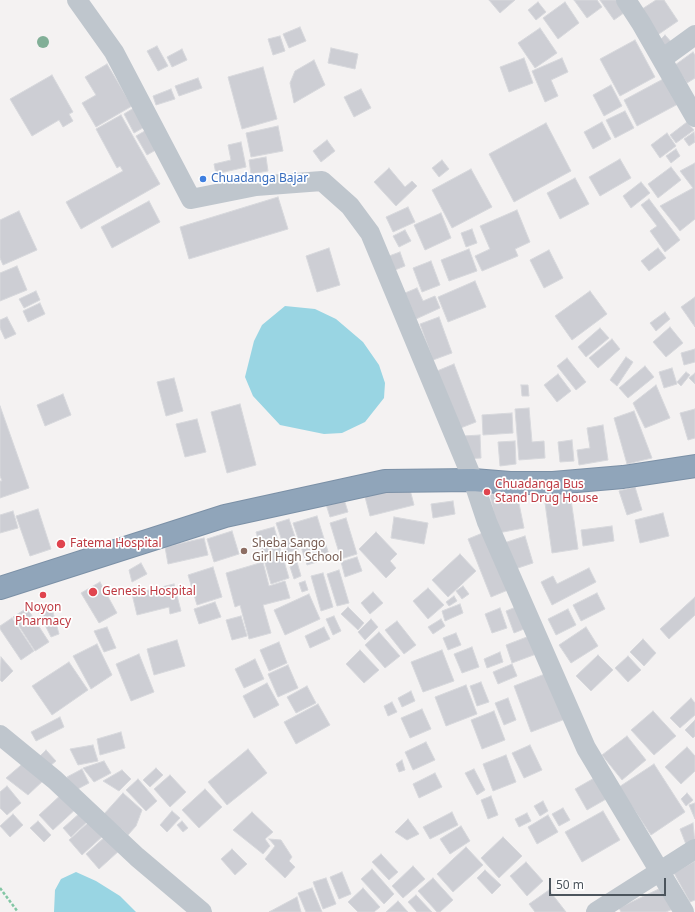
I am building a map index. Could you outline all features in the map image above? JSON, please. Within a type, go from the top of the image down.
[{"type":"highway","points":[[0,588],[225,516],[385,481],[473,480],[510,484],[553,483],[623,477],[695,466]]},
{"type":"street","points":[[77,0],[114,52],[191,199],[256,186],[322,181],[350,206],[370,233],[473,480],[487,522],[586,748],[684,912]]},
{"type":"street","points":[[626,0],[695,117]]},
{"type":"street","points":[[662,59],[695,35]]},
{"type":"street","points":[[0,735],[55,780],[137,857],[202,912]]},
{"type":"street","points":[[596,912],[695,849]]},
{"type":"path","points":[[0,888],[18,912]]},
{"type":"water","points":[[285,306],[315,309],[336,319],[363,342],[379,365],[385,383],[384,398],[365,422],[342,433],[324,434],[280,425],[253,396],[245,377],[254,341],[262,325]]},
{"type":"water","points":[[76,872],[96,881],[120,896],[136,912],[54,912],[55,890],[61,879]]},
{"type":"building","points":[[489,0],[515,0],[500,13]]},
{"type":"building","points":[[574,0],[597,0],[602,7],[587,18]]},
{"type":"building","points":[[600,0],[621,0],[628,10],[614,20]]},
{"type":"building","points":[[656,0],[664,0],[678,21],[656,36],[639,11]]},
{"type":"building","points":[[538,2],[546,12],[536,20],[528,10]]},
{"type":"building","points":[[565,2],[579,23],[558,39],[543,18]]},
{"type":"building","points":[[300,27],[306,41],[289,48],[283,34]]},
{"type":"building","points":[[540,28],[557,53],[535,68],[518,43]]},
{"type":"building","points":[[665,35],[674,45],[665,54],[656,44]]},
{"type":"building","points":[[280,36],[285,51],[273,55],[268,39]]},
{"type":"building","points":[[635,40],[655,77],[620,96],[600,59]]},
{"type":"building","points":[[157,46],[168,66],[158,71],[147,51]]},
{"type":"building","points":[[331,48],[358,54],[355,69],[328,63]]},
{"type":"building","points":[[182,49],[187,60],[172,67],[167,57]]},
{"type":"building","points":[[693,52],[695,55],[695,78],[687,83],[675,65]]},
{"type":"building","points":[[524,58],[533,83],[509,92],[500,67]]},
{"type":"building","points":[[562,58],[568,72],[551,80],[558,96],[545,102],[532,71]]},
{"type":"building","points":[[314,60],[325,85],[294,103],[290,83],[295,71]]},
{"type":"building","points":[[107,64],[132,106],[96,127],[82,103],[96,95],[85,77]]},
{"type":"building","points":[[263,67],[277,119],[242,129],[228,77]]},
{"type":"building","points":[[52,75],[73,112],[69,114],[73,121],[63,127],[59,120],[32,136],[10,99]]},
{"type":"building","points":[[198,78],[202,88],[179,96],[175,86]]},
{"type":"building","points":[[665,78],[678,104],[637,126],[624,100]]},
{"type":"building","points":[[611,85],[622,106],[604,116],[593,95]]},
{"type":"building","points":[[171,89],[175,99],[156,105],[153,96]]},
{"type":"building","points":[[361,89],[371,108],[354,117],[344,97]]},
{"type":"building","points":[[137,106],[148,125],[134,133],[124,114]]},
{"type":"building","points":[[625,111],[634,128],[615,138],[606,120]]},
{"type":"building","points":[[121,115],[160,184],[81,229],[66,202],[123,171],[120,166],[117,168],[96,129]]},
{"type":"building","points":[[602,122],[611,139],[593,149],[584,132]]},
{"type":"building","points":[[687,122],[694,130],[676,143],[670,135]]},
{"type":"building","points":[[546,123],[571,171],[514,202],[489,154]]},
{"type":"building","points":[[278,126],[283,151],[251,157],[246,133]]},
{"type":"building","points":[[150,128],[161,147],[147,155],[136,136]]},
{"type":"building","points":[[694,132],[695,142],[689,146],[684,139]]},
{"type":"building","points":[[667,133],[676,146],[660,158],[651,145]]},
{"type":"building","points":[[327,140],[335,151],[321,162],[313,151]]},
{"type":"building","points":[[241,142],[246,167],[216,174],[214,164],[231,160],[228,145]]},
{"type":"building","points":[[676,149],[680,156],[671,163],[666,156]]},
{"type":"building","points":[[266,157],[268,171],[251,174],[249,160]]},
{"type":"building","points":[[620,159],[631,178],[600,196],[589,177]]},
{"type":"building","points":[[442,160],[449,169],[439,177],[432,168]]},
{"type":"building","points":[[695,163],[695,219],[680,231],[660,206],[693,188],[680,171]]},
{"type":"building","points":[[671,167],[681,180],[658,198],[648,184]]},
{"type":"building","points":[[389,168],[405,187],[412,181],[417,186],[396,206],[374,182]]},
{"type":"building","points":[[471,169],[492,207],[452,228],[432,190]]},
{"type":"building","points":[[575,178],[589,204],[560,219],[547,193]]},
{"type":"building","points":[[641,182],[650,193],[631,208],[623,196]]},
{"type":"building","points":[[278,197],[288,229],[189,259],[180,227]]},
{"type":"building","points":[[649,199],[680,240],[665,252],[650,231],[657,226],[641,205]]},
{"type":"building","points":[[149,201],[160,222],[112,248],[101,227]]},
{"type":"building","points":[[408,207],[415,222],[393,232],[386,217]]},
{"type":"building","points":[[517,210],[530,242],[515,249],[518,256],[482,271],[475,256],[490,249],[480,226]]},
{"type":"building","points":[[19,211],[37,250],[3,265],[0,258],[0,220]]},
{"type":"building","points":[[441,213],[451,238],[425,250],[414,225]]},
{"type":"building","points":[[472,229],[477,243],[466,247],[461,233]]},
{"type":"building","points":[[405,230],[411,241],[399,247],[393,236]]},
{"type":"building","points":[[329,248],[340,285],[317,292],[306,256]]},
{"type":"building","points":[[658,248],[666,258],[649,271],[641,261]]},
{"type":"building","points":[[469,249],[477,271],[449,281],[441,260]]},
{"type":"building","points":[[549,250],[563,278],[544,288],[530,260]]},
{"type":"building","points":[[400,252],[405,266],[395,270],[389,256]]},
{"type":"building","points":[[431,261],[440,285],[422,292],[413,268]]},
{"type":"building","points":[[17,266],[27,290],[0,301],[0,273]]},
{"type":"building","points":[[475,281],[486,307],[448,322],[438,297]]},
{"type":"building","points":[[417,288],[423,301],[435,296],[440,308],[416,319],[405,293]]},
{"type":"building","points":[[36,291],[40,300],[24,308],[19,299]]},
{"type":"building","points":[[590,291],[607,314],[572,340],[555,316]]},
{"type":"building","points":[[695,297],[695,327],[681,307]]},
{"type":"building","points":[[40,303],[45,314],[28,322],[23,311]]},
{"type":"building","points":[[665,312],[670,319],[656,331],[650,323]]},
{"type":"building","points":[[7,317],[16,334],[5,339],[0,328],[0,320]]},
{"type":"building","points":[[439,317],[452,353],[433,360],[420,324]]},
{"type":"building","points":[[670,327],[683,343],[666,357],[653,342]]},
{"type":"building","points":[[600,328],[609,338],[586,357],[578,347]]},
{"type":"building","points":[[612,339],[620,349],[598,368],[589,358]]},
{"type":"building","points":[[695,349],[695,362],[684,365],[681,353]]},
{"type":"building","points":[[626,357],[633,362],[617,386],[610,380]]},
{"type":"building","points":[[567,358],[586,382],[576,390],[557,366]]},
{"type":"building","points":[[454,364],[476,422],[458,429],[437,371]]},
{"type":"building","points":[[645,366],[654,377],[628,398],[619,388]]},
{"type":"building","points":[[672,368],[677,384],[664,388],[659,372]]},
{"type":"building","points":[[686,372],[690,375],[681,386],[677,382]]},
{"type":"building","points":[[695,373],[695,384],[689,378]]},
{"type":"building","points":[[558,374],[571,391],[557,402],[544,385]]},
{"type":"building","points":[[174,378],[183,411],[166,416],[157,382]]},
{"type":"building","points":[[521,385],[528,385],[529,396],[522,396]]},
{"type":"building","points":[[656,385],[670,418],[645,428],[633,403]]},
{"type":"building","points":[[63,394],[71,415],[45,426],[37,405]]},
{"type":"building","points":[[240,404],[256,465],[227,473],[211,412]]},
{"type":"building","points":[[0,406],[29,488],[0,498],[0,481],[2,481],[0,476]]},
{"type":"building","points":[[529,408],[532,442],[544,441],[545,458],[519,460],[515,409]]},
{"type":"building","points":[[695,409],[695,438],[688,440],[680,413]]},
{"type":"building","points":[[634,411],[652,458],[627,464],[614,418]]},
{"type":"building","points":[[512,413],[513,433],[483,435],[482,415]]},
{"type":"building","points":[[197,419],[206,452],[185,457],[176,424]]},
{"type":"building","points":[[603,425],[608,460],[579,465],[577,450],[590,448],[587,428]]},
{"type":"building","points":[[480,435],[481,458],[465,459],[463,436]]},
{"type":"building","points":[[572,440],[574,461],[560,462],[558,442]]},
{"type":"building","points":[[515,441],[516,464],[500,466],[498,442]]},
{"type":"building","points":[[408,482],[414,505],[370,516],[364,493]]},
{"type":"building","points":[[635,487],[642,510],[627,515],[619,491]]},
{"type":"building","points":[[516,489],[524,528],[498,533],[490,495]]},
{"type":"building","points":[[570,492],[578,549],[552,553],[544,496]]},
{"type":"building","points":[[343,496],[348,512],[330,517],[325,501]]},
{"type":"building","points":[[453,501],[455,514],[433,518],[431,504]]},
{"type":"building","points":[[38,509],[51,549],[30,556],[16,516]]},
{"type":"building","points":[[13,511],[18,528],[0,533],[0,515]]},
{"type":"building","points":[[663,513],[669,536],[640,543],[635,520]]},
{"type":"building","points":[[317,516],[330,558],[307,565],[293,523]]},
{"type":"building","points":[[394,517],[428,523],[424,544],[391,538]]},
{"type":"building","points":[[346,518],[357,554],[341,559],[330,523]]},
{"type":"building","points":[[289,519],[299,549],[286,553],[276,523]]},
{"type":"building","points":[[612,526],[614,541],[583,546],[581,530]]},
{"type":"building","points":[[274,527],[289,578],[271,584],[256,532]]},
{"type":"building","points":[[232,531],[239,554],[214,562],[207,539]]},
{"type":"building","points":[[376,532],[397,554],[390,561],[396,568],[386,578],[359,549]]},
{"type":"building","points":[[485,532],[508,590],[491,597],[468,539]]},
{"type":"building","points":[[525,536],[533,563],[512,570],[504,543]]},
{"type":"building","points":[[204,538],[208,555],[168,564],[165,547]]},
{"type":"building","points":[[460,554],[476,571],[448,597],[432,580]]},
{"type":"building","points":[[357,557],[362,571],[345,577],[341,562]]},
{"type":"building","points":[[263,562],[269,586],[285,581],[290,598],[263,605],[271,633],[249,639],[240,605],[235,607],[226,573]]},
{"type":"building","points":[[297,562],[301,576],[294,579],[290,567]]},
{"type":"building","points":[[141,563],[147,574],[132,582],[129,570]]},
{"type":"building","points":[[213,567],[222,597],[197,605],[188,575]]},
{"type":"building","points":[[589,568],[596,582],[552,605],[541,582],[553,576],[557,584]]},
{"type":"building","points":[[339,570],[349,603],[337,606],[327,574]]},
{"type":"building","points":[[323,573],[333,607],[321,611],[311,576]]},
{"type":"building","points":[[305,581],[308,590],[302,592],[299,583]]},
{"type":"building","points":[[100,582],[117,613],[99,623],[81,593]]},
{"type":"building","points":[[174,584],[181,611],[170,614],[169,607],[137,615],[132,594]]},
{"type":"building","points":[[463,586],[469,594],[462,599],[456,591]]},
{"type":"building","points":[[428,588],[444,605],[428,619],[413,601]]},
{"type":"building","points":[[373,592],[383,603],[370,614],[361,603]]},
{"type":"building","points":[[597,593],[605,609],[581,621],[573,605]]},
{"type":"building","points":[[309,594],[320,619],[285,635],[274,610]]},
{"type":"building","points":[[454,596],[457,601],[449,606],[446,602]]},
{"type":"building","points":[[695,597],[695,615],[669,639],[660,629]]},
{"type":"building","points":[[215,602],[221,617],[199,624],[194,609]]},
{"type":"building","points":[[460,604],[463,613],[445,621],[442,611]]},
{"type":"building","points":[[35,605],[51,605],[59,634],[51,637]]},
{"type":"building","points":[[348,607],[364,623],[358,630],[341,614]]},
{"type":"building","points":[[516,607],[524,629],[514,633],[506,611]]},
{"type":"building","points":[[27,608],[49,642],[35,651],[13,617]]},
{"type":"building","points":[[500,608],[507,628],[492,633],[485,614]]},
{"type":"building","points":[[568,609],[576,625],[556,635],[548,619]]},
{"type":"building","points":[[241,616],[247,636],[232,640],[226,620]]},
{"type":"building","points":[[334,616],[341,631],[333,635],[326,619]]},
{"type":"building","points":[[12,618],[34,651],[21,660],[0,629],[0,626]]},
{"type":"building","points":[[371,619],[378,627],[365,640],[358,632]]},
{"type":"building","points":[[441,619],[445,626],[433,634],[428,627]]},
{"type":"building","points":[[397,621],[416,645],[404,654],[385,630]]},
{"type":"building","points":[[107,627],[116,648],[104,652],[94,631]]},
{"type":"building","points":[[324,627],[330,639],[310,648],[305,636]]},
{"type":"building","points":[[586,627],[598,646],[571,663],[559,645]]},
{"type":"building","points":[[379,632],[400,656],[385,668],[365,645]]},
{"type":"building","points":[[456,633],[461,645],[448,650],[443,638]]},
{"type":"building","points":[[532,635],[539,653],[512,663],[506,645]]},
{"type":"building","points":[[643,639],[656,653],[644,666],[630,652]]},
{"type":"building","points":[[177,640],[185,666],[154,675],[147,649]]},
{"type":"building","points":[[279,642],[287,663],[269,671],[260,650]]},
{"type":"building","points":[[97,644],[112,675],[91,689],[73,656]]},
{"type":"building","points":[[472,647],[479,667],[462,673],[454,654]]},
{"type":"building","points":[[360,650],[379,670],[364,683],[346,664]]},
{"type":"building","points":[[442,650],[454,681],[423,692],[411,662]]},
{"type":"building","points":[[500,652],[503,662],[487,668],[484,659]]},
{"type":"building","points":[[139,654],[154,692],[131,701],[116,664]]},
{"type":"building","points":[[598,655],[613,670],[591,691],[576,676]]},
{"type":"building","points":[[628,656],[641,670],[628,682],[615,668]]},
{"type":"building","points":[[1,657],[13,671],[2,682],[0,680]]},
{"type":"building","points":[[255,659],[264,679],[244,688],[235,669]]},
{"type":"building","points":[[69,662],[88,690],[52,715],[32,686]]},
{"type":"building","points":[[512,664],[517,676],[498,684],[493,672]]},
{"type":"building","points":[[288,665],[298,688],[278,697],[268,674]]},
{"type":"building","points":[[550,672],[568,718],[531,732],[514,686]]},
{"type":"building","points":[[481,682],[489,702],[477,706],[470,686]]},
{"type":"building","points":[[267,683],[279,705],[254,718],[243,696]]},
{"type":"building","points":[[466,685],[477,714],[446,726],[435,697]]},
{"type":"building","points":[[307,686],[316,703],[296,713],[287,697]]},
{"type":"building","points":[[411,691],[415,701],[402,707],[398,698]]},
{"type":"building","points":[[508,698],[516,720],[504,725],[495,703]]},
{"type":"building","points":[[691,698],[695,703],[695,715],[680,728],[670,718]]},
{"type":"building","points":[[392,702],[397,712],[388,716],[384,706]]},
{"type":"building","points":[[318,704],[330,725],[296,744],[284,722]]},
{"type":"building","points":[[422,709],[431,729],[410,738],[401,718]]},
{"type":"building","points":[[494,711],[505,740],[482,749],[471,720]]},
{"type":"building","points":[[653,711],[676,736],[654,755],[631,730]]},
{"type":"building","points":[[60,717],[64,727],[36,741],[31,732]]},
{"type":"building","points":[[695,720],[695,736],[693,738],[685,730]]},
{"type":"building","points":[[121,732],[125,748],[100,755],[97,739]]},
{"type":"building","points":[[627,736],[646,760],[622,780],[602,755]]},
{"type":"building","points":[[426,742],[435,760],[413,770],[405,752]]},
{"type":"building","points":[[93,745],[98,761],[78,765],[70,749]]},
{"type":"building","points":[[530,745],[542,770],[524,778],[512,753]]},
{"type":"building","points":[[687,747],[695,756],[695,771],[681,784],[665,767]]},
{"type":"building","points":[[248,749],[267,773],[227,805],[208,782]]},
{"type":"building","points":[[46,750],[56,761],[50,766],[40,756]]},
{"type":"building","points":[[506,755],[516,782],[493,791],[483,764]]},
{"type":"building","points":[[27,760],[46,778],[28,795],[6,778]]},
{"type":"building","points":[[402,760],[405,770],[399,772],[396,764]]},
{"type":"building","points":[[104,761],[111,773],[94,782],[83,768]]},
{"type":"building","points":[[654,764],[685,812],[651,835],[619,787]]},
{"type":"building","points":[[156,768],[163,775],[150,787],[143,780]]},
{"type":"building","points":[[82,769],[89,783],[74,791],[67,777]]},
{"type":"building","points":[[474,769],[485,790],[477,795],[465,773]]},
{"type":"building","points":[[122,770],[131,779],[119,791],[103,781]]},
{"type":"building","points":[[435,773],[442,787],[419,798],[413,784]]},
{"type":"building","points":[[170,775],[186,792],[170,807],[154,789]]},
{"type":"building","points":[[596,777],[608,798],[587,810],[575,789]]},
{"type":"building","points":[[138,779],[157,801],[146,811],[126,790]]},
{"type":"building","points":[[7,786],[21,803],[7,815],[0,808],[0,792]]},
{"type":"building","points":[[205,789],[222,807],[199,828],[182,810]]},
{"type":"building","points":[[64,792],[78,807],[53,830],[39,815]]},
{"type":"building","points":[[123,793],[142,810],[136,826],[128,835],[104,814]]},
{"type":"building","points":[[687,793],[693,800],[686,806],[681,799]]},
{"type":"building","points":[[491,796],[498,815],[488,819],[481,800]]},
{"type":"building","points":[[543,801],[548,811],[540,816],[534,806]]},
{"type":"building","points":[[695,803],[695,819],[689,805]]},
{"type":"building","points":[[563,808],[570,820],[559,826],[552,814]]},
{"type":"building","points":[[172,811],[180,818],[167,832],[160,825]]},
{"type":"building","points":[[603,811],[620,840],[582,862],[565,832]]},
{"type":"building","points":[[81,812],[89,820],[71,837],[63,828]]},
{"type":"building","points":[[252,812],[273,832],[265,839],[270,846],[263,854],[233,830]]},
{"type":"building","points":[[452,812],[458,825],[430,839],[423,827]]},
{"type":"building","points":[[527,813],[531,821],[519,827],[515,819]]},
{"type":"building","points":[[13,814],[23,825],[10,837],[0,826]]},
{"type":"building","points":[[548,815],[558,832],[537,844],[528,827]]},
{"type":"building","points":[[408,819],[419,834],[407,840],[395,832]]},
{"type":"building","points":[[38,821],[51,835],[44,842],[30,828]]},
{"type":"building","points":[[90,821],[104,835],[82,855],[69,840]]},
{"type":"building","points":[[182,821],[188,828],[183,832],[177,825]]},
{"type":"building","points":[[693,823],[695,843],[687,847],[680,829]]},
{"type":"building","points":[[461,826],[470,841],[450,854],[440,839]]},
{"type":"building","points":[[107,835],[120,850],[99,869],[86,854]]},
{"type":"building","points":[[503,837],[522,856],[499,878],[481,858]]},
{"type":"building","points":[[269,839],[281,840],[292,857],[289,861],[295,867],[285,878],[265,859],[275,846]]},
{"type":"building","points":[[466,847],[483,865],[453,892],[437,874]]},
{"type":"building","points":[[232,849],[247,864],[235,875],[221,859]]},
{"type":"building","points":[[381,854],[398,872],[389,880],[372,862]]},
{"type":"building","points":[[695,861],[695,900],[690,902],[674,873]]},
{"type":"building","points":[[526,862],[543,881],[527,896],[510,876]]},
{"type":"building","points":[[413,866],[425,879],[403,898],[392,886]]},
{"type":"building","points":[[372,869],[394,894],[384,904],[361,879]]},
{"type":"building","points":[[485,870],[501,885],[492,894],[477,878]]},
{"type":"building","points":[[342,872],[351,894],[339,899],[330,877]]},
{"type":"building","points":[[326,878],[336,904],[323,909],[313,882]]},
{"type":"building","points":[[433,878],[453,900],[440,912],[437,912],[418,891]]},
{"type":"building","points":[[663,887],[673,909],[666,912],[621,912],[619,908]]},
{"type":"building","points":[[312,888],[322,912],[306,912],[298,893]]},
{"type":"building","points":[[363,888],[380,907],[374,912],[358,912],[348,902]]},
{"type":"building","points":[[549,890],[566,912],[535,912],[529,904]]},
{"type":"building","points":[[416,895],[432,912],[417,912],[408,902]]},
{"type":"building","points":[[297,897],[301,912],[269,912]]},
{"type":"building","points":[[398,901],[408,912],[386,912]]},
{"type":"place","name":"Chuadanga Bajar","points":[[203,179]]},
{"type":"place","name":"Chuadanga Bus Stand Drug House","points":[[487,492]]},
{"type":"place","name":"Fatema Hospital","points":[[61,544]]},
{"type":"place","name":"Sheba Sango Girl High School","points":[[244,551]]},
{"type":"place","name":"Genesis Hospital","points":[[93,592]]},
{"type":"place","name":"Noyon Pharmacy","points":[[43,595]]}]
